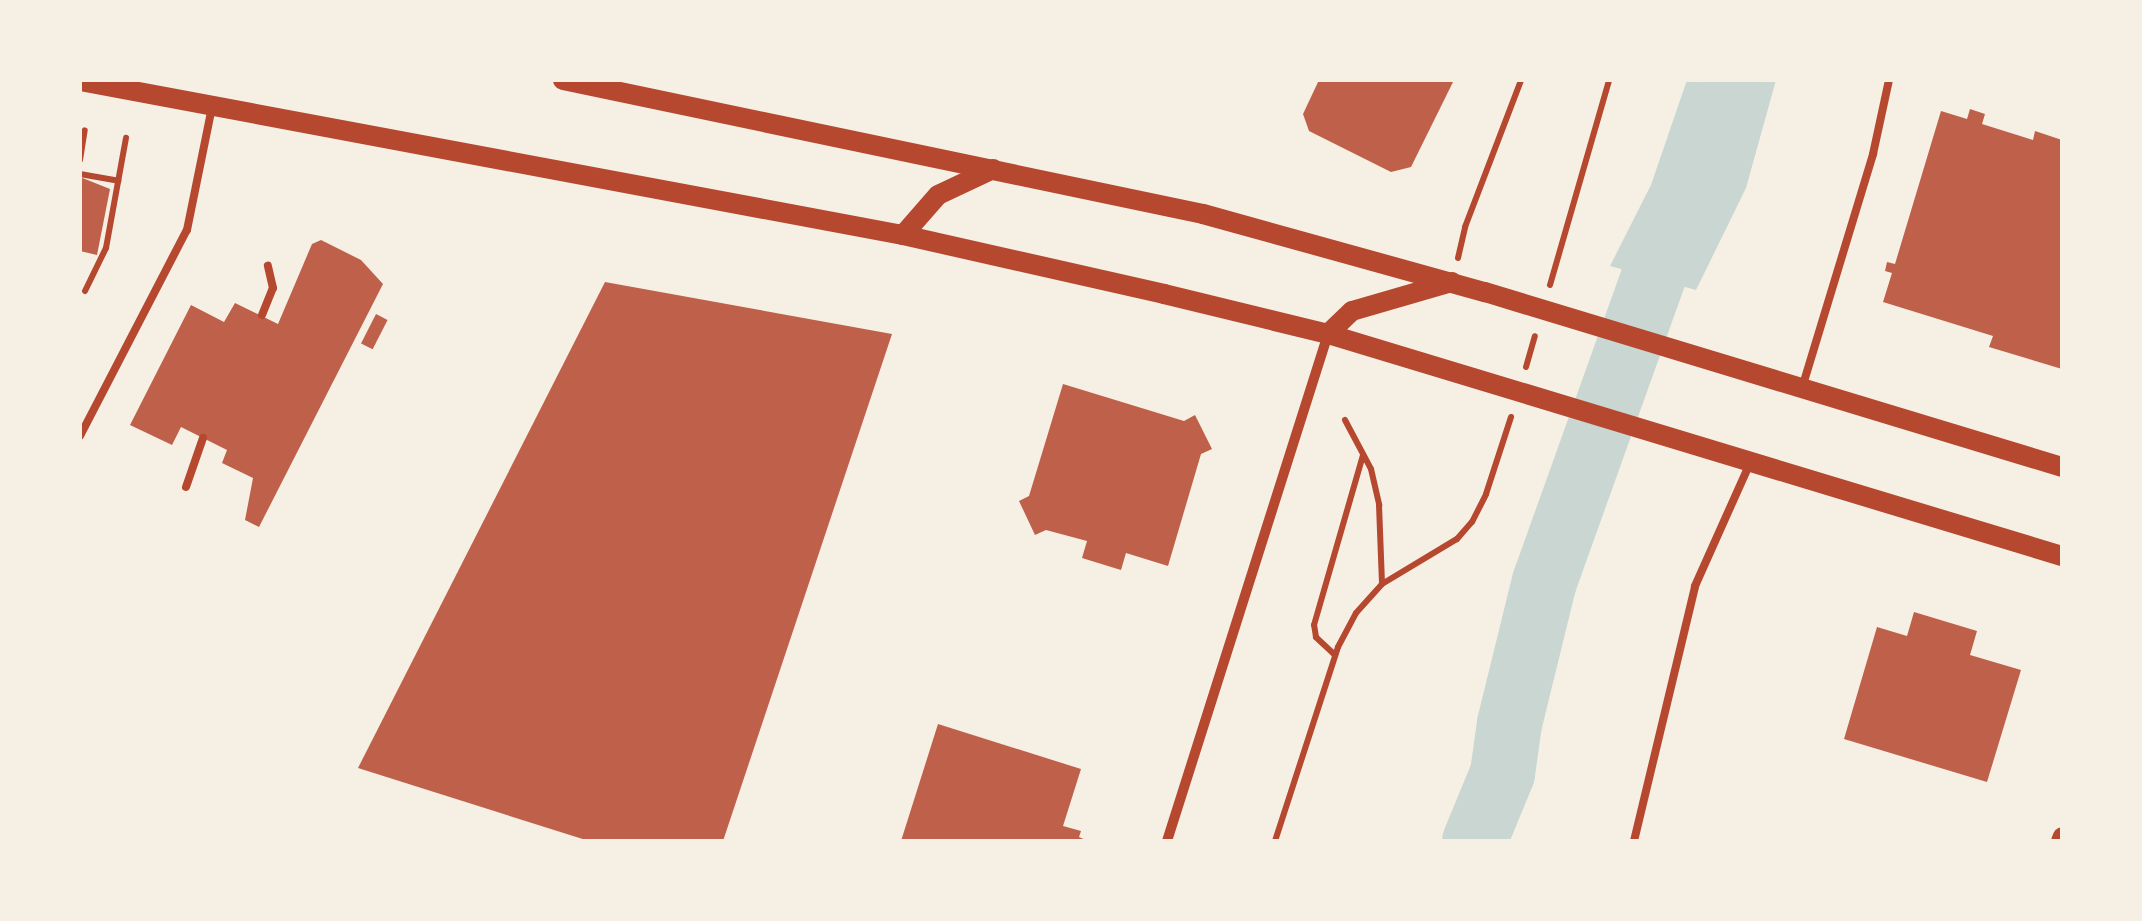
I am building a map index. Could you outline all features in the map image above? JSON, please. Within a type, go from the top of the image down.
[{"type":"main road","points":[[564,80],[1203,214],[1486,292],[2062,467]]},
{"type":"main road","points":[[80,81],[902,235],[1328,334],[2062,556]]},
{"type":"main road","points":[[902,235],[938,195],[992,169]]},
{"type":"main road","points":[[1328,334],[1352,311],[1452,282]]},
{"type":"street","points":[[1167,841],[1328,334]]},
{"type":"lane","points":[[1802,388],[1873,154],[1889,80]]},
{"type":"lane","points":[[80,436],[187,230],[212,107]]},
{"type":"lane","points":[[262,316],[274,288],[268,266]]},
{"type":"lane","points":[[186,486],[203,438]]},
{"type":"lane","points":[[1634,841],[1694,586],[1750,463]]},
{"type":"path","points":[[1452,282],[1465,227],[1521,80]]},
{"type":"path","points":[[1549,288],[1609,80]]},
{"type":"path","points":[[80,160],[85,130]]},
{"type":"path","points":[[84,292],[106,248],[126,138]]},
{"type":"path","points":[[80,174],[118,181]]},
{"type":"path","points":[[1522,382],[1538,326]]},
{"type":"path","points":[[1275,841],[1335,655],[1356,614],[1382,584],[1457,539],[1472,522],[1486,494],[1516,400]]},
{"type":"path","points":[[1344,420],[1363,455],[1380,505],[1382,584]]},
{"type":"path","points":[[1335,655],[1316,637],[1314,625],[1363,455]]},
{"type":"shaded area","points":[[1687,80],[1776,80],[1746,188],[1696,290],[1610,266],[1651,185]]},
{"type":"building","points":[[1319,80],[1454,80],[1411,167],[1391,172],[1309,131],[1303,114]]},
{"type":"building","points":[[1970,109],[1985,114],[1982,124],[2033,140],[2035,131],[2062,140],[2062,369],[1989,347],[1993,336],[1883,302],[1892,273],[1885,271],[1887,262],[1895,264],[1941,111],[1967,119]]},
{"type":"building","points":[[80,177],[110,189],[97,255],[80,251]]},
{"type":"building","points":[[321,240],[361,260],[383,284],[259,527],[245,520],[253,478],[222,463],[227,450],[181,427],[172,445],[130,425],[191,305],[224,322],[235,303],[278,324],[312,244]]},
{"type":"building","points":[[605,282],[892,334],[723,841],[589,841],[358,768]]},
{"type":"building","points":[[376,314],[388,320],[373,349],[361,343]]},
{"type":"building","points":[[1063,384],[1184,421],[1195,415],[1212,449],[1201,454],[1168,566],[1126,553],[1121,570],[1082,558],[1087,541],[1046,530],[1035,535],[1019,501],[1029,496]]},
{"type":"building","points":[[1914,612],[1977,631],[1970,655],[2021,670],[1987,782],[1844,739],[1877,627],[1907,636]]},
{"type":"building","points":[[938,724],[1081,769],[1063,826],[1081,831],[1079,837],[1088,841],[901,841]]},
{"type":"waterway","points":[[1474,841],[1502,773],[1509,723],[1544,581],[1653,276],[1735,80]]}]
